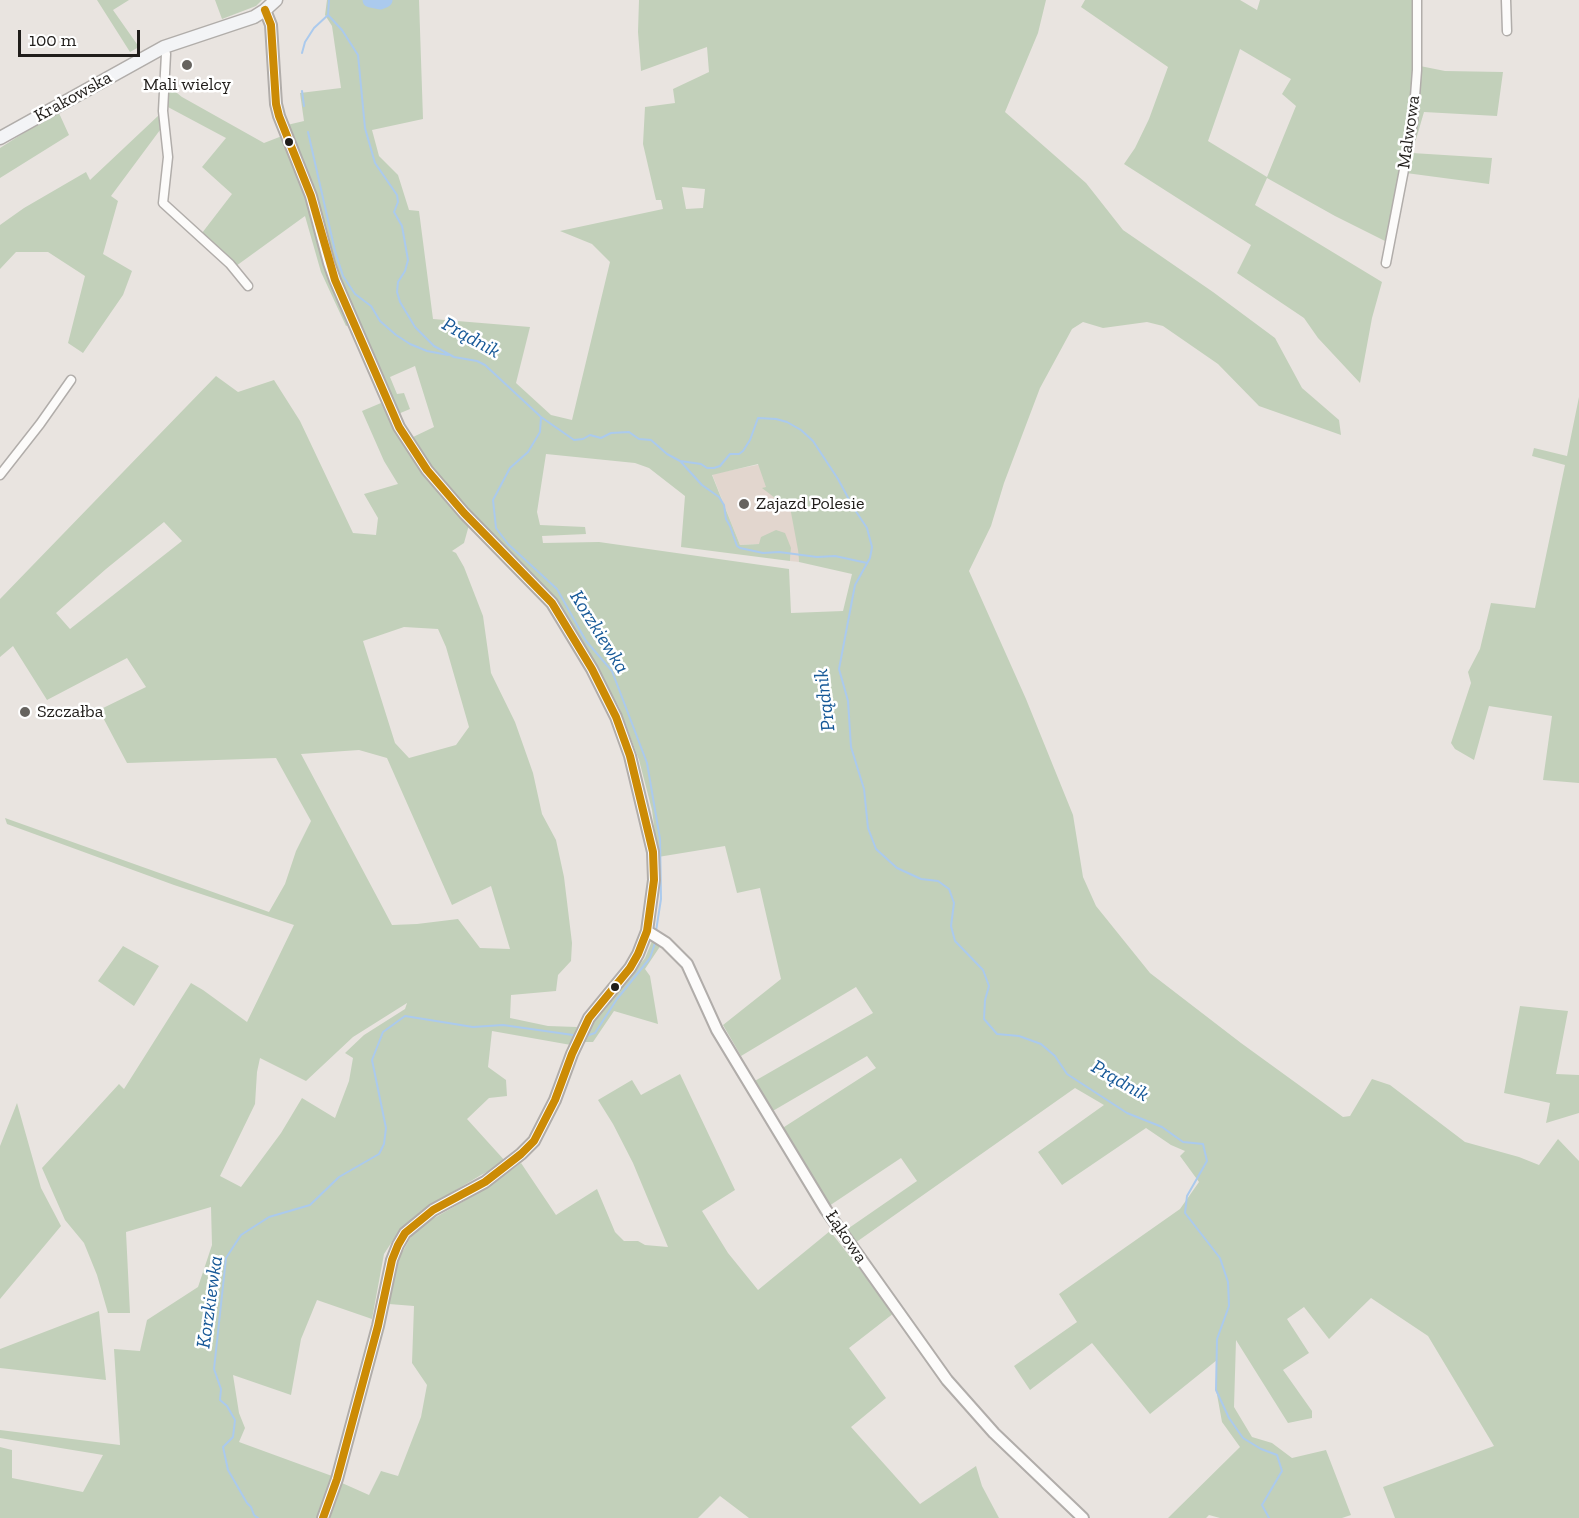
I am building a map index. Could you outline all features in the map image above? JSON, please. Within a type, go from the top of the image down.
[{"type":"main road","name":"Krakowska","points":[[0,138],[164,47],[254,17],[276,0]]},
{"type":"street","name":"Malwowa","points":[[1386,263],[1413,123],[1417,70],[1417,0]]},
{"type":"street","points":[[1506,0],[1507,31]]},
{"type":"street","points":[[266,10],[272,25],[276,104],[279,117],[311,196],[335,280],[399,427],[427,471],[464,513],[552,603],[592,669],[616,717],[637,780],[653,852],[654,880],[647,931],[638,954],[630,968],[589,1018],[572,1054],[555,1100],[534,1141],[485,1182],[433,1210],[405,1233],[392,1260],[378,1326],[337,1479],[323,1518]]},
{"type":"street","points":[[164,47],[166,54],[163,111],[168,157],[163,202],[230,264],[248,286]]},
{"type":"street","points":[[0,475],[71,380]]},
{"type":"street","name":"Łąkowa","points":[[647,931],[666,943],[687,964],[717,1030],[821,1200],[947,1380],[990,1429],[1083,1518]]},
{"type":"shaded area","points":[[772,462],[812,474],[798,550],[799,562],[790,561],[791,548],[759,544],[740,545],[712,474]]},
{"type":"green space","points":[[97,0],[129,0],[113,10],[139,47],[130,52]]},
{"type":"green space","points":[[215,0],[262,0],[256,6],[222,19]]},
{"type":"green space","points":[[327,0],[419,0],[423,119],[372,130],[379,156],[398,175],[409,210],[419,211],[433,319],[530,327],[516,383],[551,415],[572,420],[610,262],[592,244],[560,231],[663,209],[661,200],[656,200],[643,144],[645,107],[675,103],[673,89],[709,72],[707,47],[641,71],[638,32],[639,0],[1046,0],[1038,33],[1005,112],[1086,183],[1123,230],[1275,338],[1302,388],[1339,420],[1341,435],[1259,406],[1218,364],[1163,326],[1147,322],[1103,328],[1083,322],[1072,329],[1040,388],[1004,483],[991,526],[969,571],[1026,699],[1073,815],[1083,877],[1096,906],[1150,973],[1343,1117],[1350,1116],[1372,1079],[1390,1085],[1465,1142],[1539,1165],[1558,1139],[1579,1161],[1579,1518],[1395,1518],[1383,1487],[1494,1446],[1428,1336],[1371,1298],[1329,1339],[1304,1307],[1287,1319],[1309,1353],[1283,1370],[1312,1411],[1312,1418],[1288,1423],[1236,1340],[1234,1407],[1252,1437],[1272,1443],[1292,1458],[1326,1450],[1351,1515],[1342,1518],[1220,1518],[1209,1515],[1206,1518],[1168,1518],[1240,1447],[1222,1422],[1216,1389],[1217,1360],[1150,1414],[1092,1343],[1030,1390],[1014,1366],[1077,1322],[1059,1294],[1180,1209],[1199,1182],[1180,1156],[1185,1151],[1171,1145],[1146,1128],[1062,1185],[1038,1152],[1104,1105],[1075,1088],[855,1243],[846,1230],[917,1181],[901,1158],[829,1206],[781,1129],[876,1068],[867,1056],[771,1112],[753,1082],[873,1013],[856,987],[741,1056],[723,1025],[781,979],[760,888],[737,893],[725,846],[658,857],[652,810],[639,760],[619,707],[564,612],[430,470],[411,438],[434,427],[415,366],[390,377],[397,394],[404,393],[410,409],[398,414],[380,368],[361,332],[333,261],[306,169],[287,125],[304,121],[300,93],[341,88],[332,26],[325,15]],"holes":[[[682,187],[705,189],[703,208],[686,209]],[[546,454],[635,463],[649,468],[685,496],[681,547],[790,561],[791,548],[785,533],[776,530],[761,537],[759,544],[740,545],[712,475],[758,464],[766,487],[762,488],[775,498],[786,501],[790,507],[799,562],[852,574],[843,611],[791,613],[789,569],[599,542],[543,543],[542,536],[586,534],[585,527],[540,525],[537,512]]]},
{"type":"green space","points":[[1085,0],[1240,0],[1257,10],[1260,0],[1419,0],[1420,66],[1445,71],[1503,72],[1497,116],[1424,112],[1412,153],[1492,158],[1489,184],[1406,173],[1393,245],[1267,178],[1255,205],[1382,282],[1372,318],[1360,383],[1318,338],[1304,318],[1237,273],[1251,245],[1124,164],[1135,148],[1149,119],[1168,67],[1081,7]],"holes":[[[1240,49],[1291,79],[1282,94],[1296,106],[1267,177],[1208,141]]]},
{"type":"green space","points":[[167,85],[182,97],[264,143],[282,136],[304,193],[325,270],[349,325],[346,326],[321,272],[305,216],[236,266],[202,233],[232,194],[202,167],[226,138],[166,106]]},
{"type":"green space","points":[[58,111],[69,135],[0,178],[0,148]]},
{"type":"green space","points":[[159,115],[160,130],[111,196],[118,201],[103,254],[132,271],[123,295],[83,353],[68,343],[85,276],[48,252],[16,252],[0,269],[0,225],[24,208],[86,172],[90,180]]},
{"type":"green space","points":[[216,376],[238,392],[274,380],[300,421],[353,533],[376,535],[378,518],[364,494],[398,484],[384,461],[362,411],[381,403],[397,435],[421,471],[469,525],[464,543],[452,551],[456,553],[464,567],[483,616],[491,673],[515,722],[533,773],[542,814],[556,840],[564,877],[572,943],[571,961],[558,975],[556,991],[511,995],[510,1018],[548,1026],[577,1027],[571,1045],[492,1031],[488,1067],[506,1080],[507,1096],[489,1098],[467,1119],[506,1162],[421,1211],[399,1231],[384,1254],[372,1319],[317,1300],[301,1339],[291,1395],[233,1375],[239,1413],[245,1428],[239,1442],[332,1476],[319,1518],[0,1518],[0,1447],[12,1450],[12,1478],[83,1492],[103,1455],[0,1438],[0,1430],[120,1445],[114,1349],[140,1351],[147,1320],[198,1287],[212,1245],[211,1207],[126,1232],[130,1313],[108,1313],[97,1275],[84,1243],[65,1220],[42,1168],[119,1084],[124,1089],[191,983],[247,1022],[294,925],[174,885],[7,824],[5,818],[269,912],[285,884],[296,851],[311,821],[276,758],[127,763],[99,710],[146,687],[127,658],[47,700],[13,646],[0,657],[0,599]],"holes":[[[164,522],[182,541],[70,629],[56,613]],[[404,627],[438,629],[446,647],[469,727],[456,745],[409,758],[395,743],[363,641]],[[359,750],[387,758],[452,905],[491,886],[510,949],[480,948],[458,919],[392,925],[301,754]],[[407,1003],[405,1009],[364,1035],[345,1053],[353,1058],[349,1081],[335,1118],[302,1098],[281,1133],[241,1187],[220,1176],[255,1104],[260,1058],[306,1081],[353,1037]]]},
{"type":"green space","points":[[1579,397],[1579,783],[1543,780],[1552,716],[1489,706],[1474,760],[1455,749],[1451,743],[1471,683],[1468,672],[1480,649],[1491,603],[1535,608],[1565,465],[1532,456],[1534,448],[1567,456]]},
{"type":"green space","points":[[652,941],[661,945],[645,969],[650,976],[658,1024],[614,1011],[593,1042],[584,1042],[592,1024],[645,958]]},
{"type":"green space","points":[[123,946],[159,966],[134,1006],[98,981]]},
{"type":"green space","points":[[1520,1006],[1568,1011],[1556,1074],[1579,1075],[1579,1113],[1546,1123],[1550,1103],[1504,1093]]},
{"type":"green space","points":[[680,1074],[735,1190],[702,1211],[728,1253],[758,1290],[830,1231],[894,1313],[849,1348],[886,1398],[851,1427],[920,1504],[976,1466],[982,1486],[999,1518],[749,1518],[720,1496],[698,1518],[330,1518],[342,1483],[369,1495],[381,1471],[398,1476],[421,1417],[427,1385],[412,1363],[414,1306],[389,1304],[399,1258],[413,1233],[429,1221],[485,1189],[521,1163],[556,1215],[597,1189],[615,1232],[624,1241],[638,1241],[645,1245],[668,1247],[633,1163],[598,1100],[632,1080],[641,1095]]},
{"type":"green space","points":[[17,1103],[41,1188],[61,1226],[0,1299],[0,1146]]},
{"type":"green space","points":[[99,1311],[106,1380],[0,1368],[0,1349]]},
{"type":"waterway","name":"Prądnik","points":[[329,0],[328,15],[342,30],[358,55],[365,128],[375,163],[397,195],[398,202],[394,212],[402,226],[408,260],[405,271],[398,282],[397,292],[400,302],[415,327],[434,346],[454,357],[477,361],[485,365],[541,417],[574,440],[590,435],[601,438],[611,433],[629,432],[639,439],[651,440],[667,454],[680,461],[714,468],[720,466],[730,454],[739,454],[743,451],[750,440],[758,418],[776,419],[801,430],[813,441],[838,479],[867,528],[872,547],[870,558],[855,585],[839,669],[848,701],[851,747],[864,789],[868,828],[876,849],[897,868],[921,879],[938,881],[949,889],[954,903],[951,926],[955,941],[983,970],[989,986],[985,1000],[984,1019],[997,1034],[1019,1036],[1041,1044],[1055,1056],[1067,1074],[1127,1113],[1162,1127],[1183,1142],[1203,1144],[1207,1161],[1187,1196],[1185,1213],[1220,1258],[1228,1282],[1229,1306],[1217,1339],[1216,1390],[1229,1418],[1243,1438],[1277,1455],[1282,1471],[1262,1505],[1269,1518]]},
{"type":"waterway","name":"Prądnik","points":[[370,0],[380,2],[385,0]]},
{"type":"waterway","points":[[302,53],[305,42],[314,28],[328,15]]},
{"type":"waterway","points":[[302,91],[304,106]]},
{"type":"waterway","points":[[308,132],[335,251],[343,276],[355,294],[371,306],[380,321],[396,335],[427,351],[448,355]]},
{"type":"waterway","name":"Korzkiewka","points":[[541,417],[540,432],[528,452],[510,468],[493,500],[496,528],[508,544],[557,589],[586,641],[612,671],[647,763],[660,839],[661,899],[656,931]]},
{"type":"waterway","points":[[681,462],[702,485],[719,497],[724,505],[726,519],[737,546],[740,548],[763,553],[835,556],[867,563]]},
{"type":"waterway","name":"Korzkiewka","points":[[586,1036],[595,1033],[617,999],[650,958],[655,943]]},
{"type":"waterway","name":"Korzkiewka","points":[[258,1518],[254,1515],[228,1470],[223,1447],[233,1437],[235,1420],[227,1406],[220,1400],[221,1389],[214,1369],[226,1258],[241,1235],[269,1217],[310,1205],[339,1177],[379,1154],[384,1144],[386,1128],[372,1060],[383,1032],[405,1016],[473,1027],[503,1025],[573,1035]]},
{"type":"transit line","points":[[265,10],[271,25],[276,104],[279,116],[311,196],[335,280],[399,427],[427,470],[464,513],[552,603],[592,669],[616,717],[630,756],[653,852],[654,880],[647,931],[638,954],[630,968],[589,1018],[572,1054],[555,1100],[534,1141],[485,1182],[433,1210],[405,1233],[398,1245],[392,1260],[378,1326],[337,1479],[323,1518]]},
{"type":"place","name":"Mali wielcy","points":[[187,65]]},
{"type":"place","name":"Zajazd Polesie","points":[[744,504]]},
{"type":"place","name":"Szczałba","points":[[25,712]]}]
